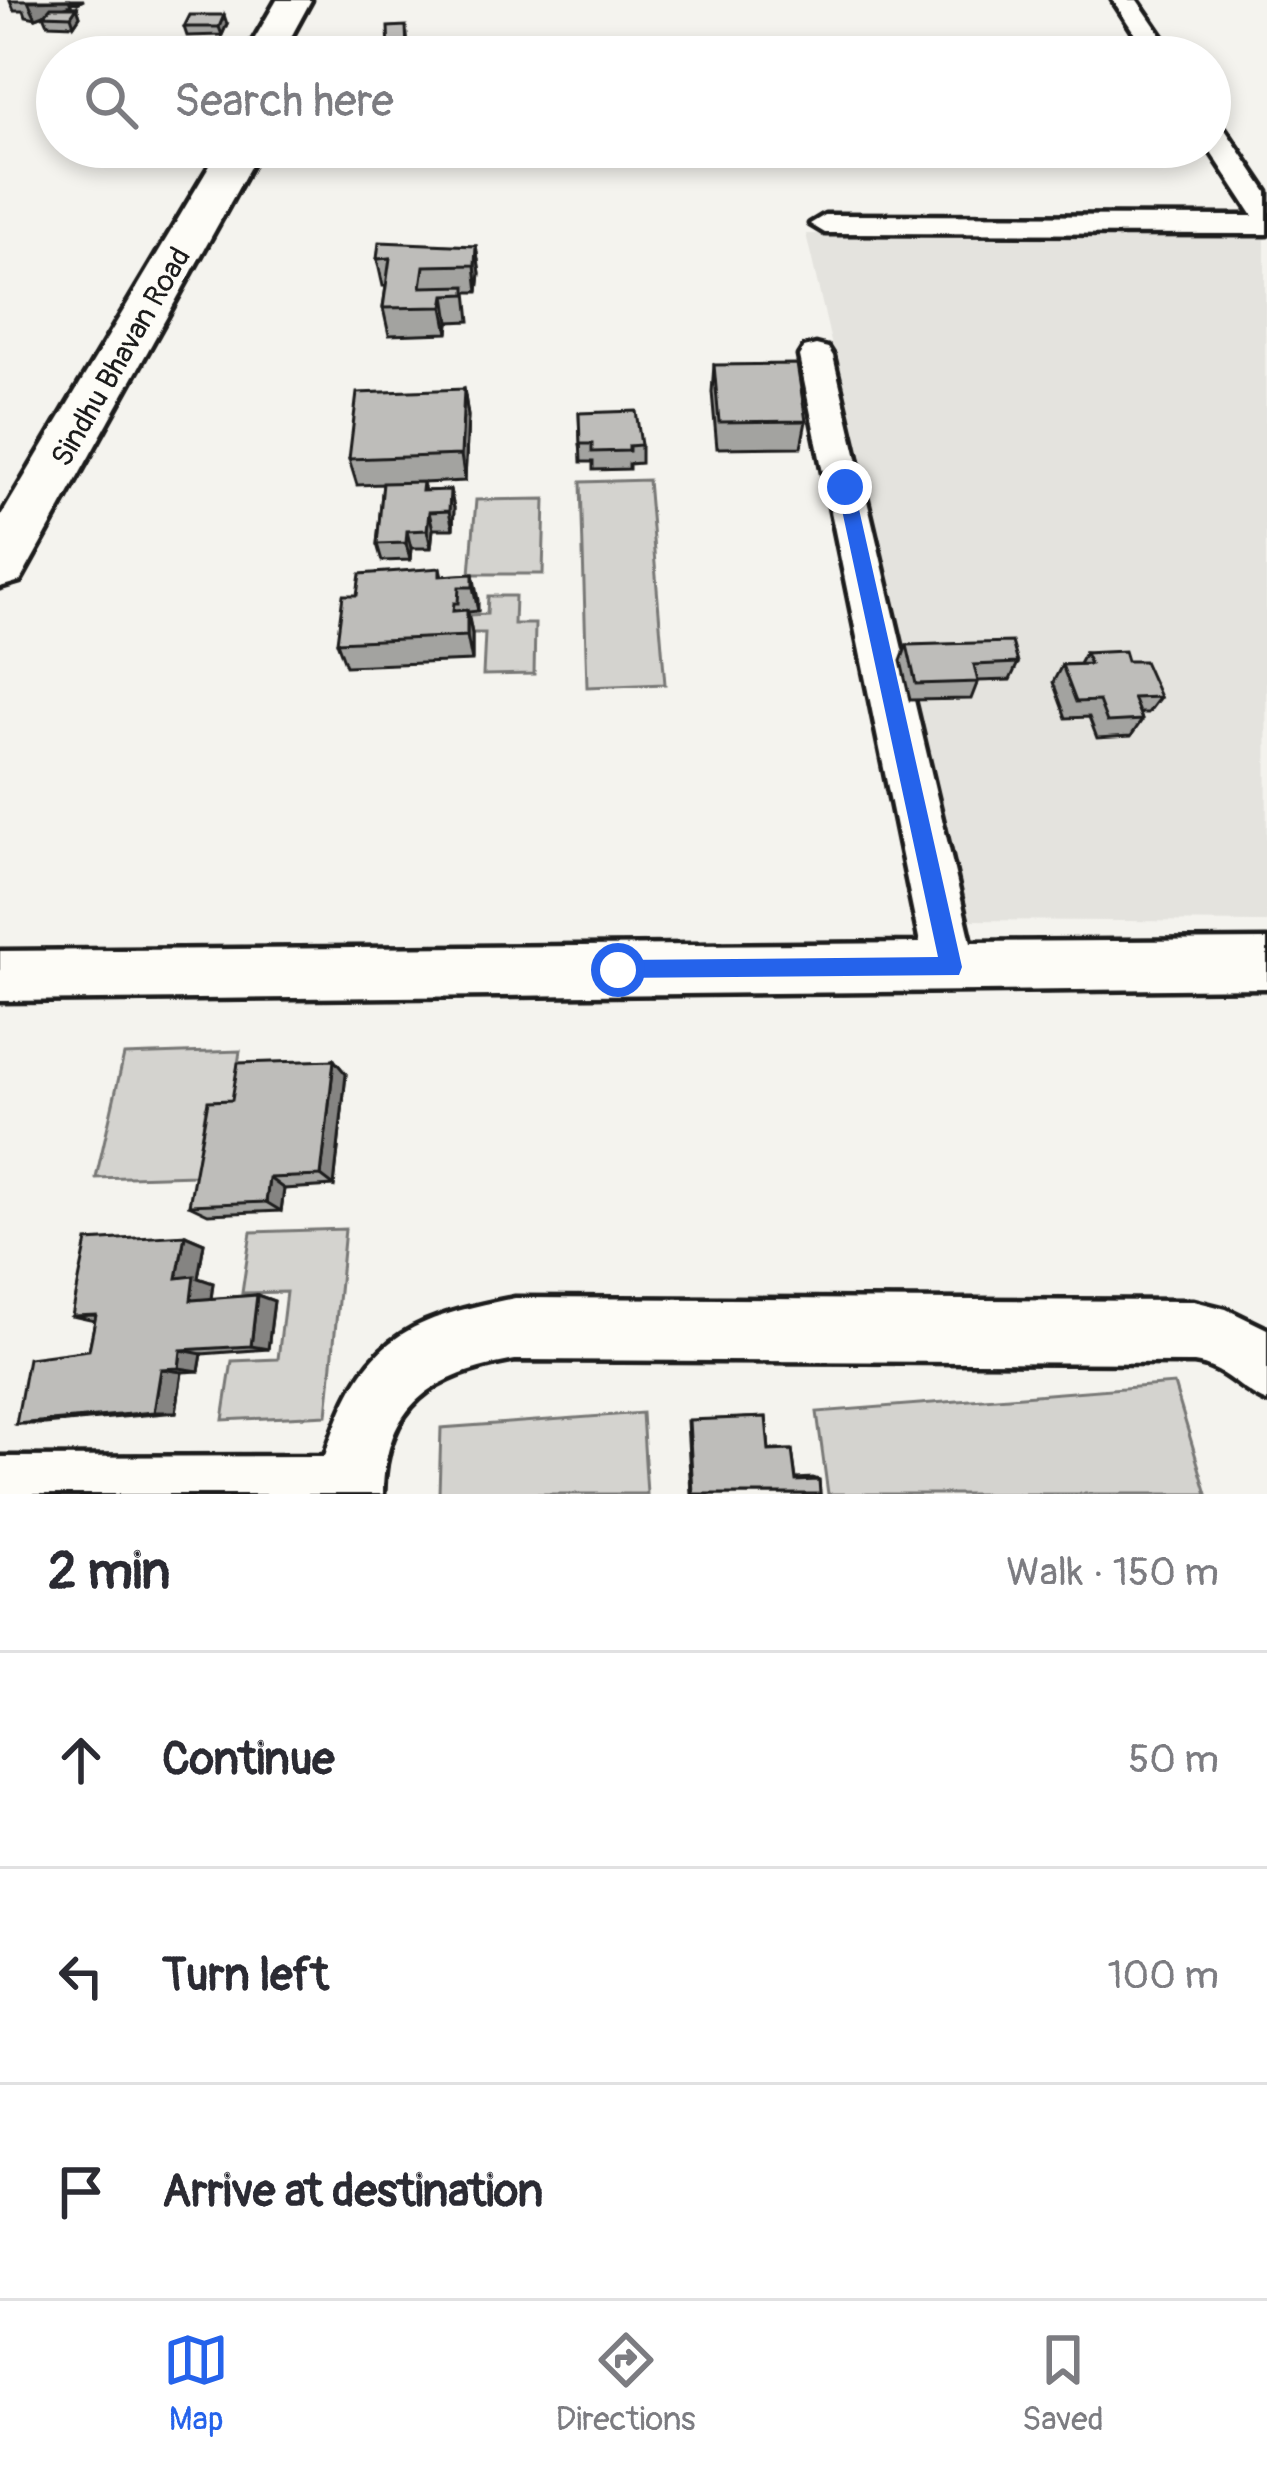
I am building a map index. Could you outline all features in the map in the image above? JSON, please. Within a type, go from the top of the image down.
[{"type":"main road","points":[[274,36],[294,0]]},
{"type":"main road","points":[[304,36],[322,0]]},
{"type":"main road","name":"Sindhu Bhavan Road","points":[[0,488],[195,168]]},
{"type":"main road","name":"Sindhu Bhavan Road","points":[[0,566],[229,168]]},
{"type":"street","points":[[1125,0],[1149,36]]},
{"type":"street","points":[[1231,160],[1267,214]]},
{"type":"street","points":[[826,224],[1267,225]]},
{"type":"street","points":[[817,356],[951,967]]},
{"type":"street","points":[[0,976],[1267,964]]},
{"type":"street","points":[[0,1490],[349,1491],[370,1413],[390,1380],[443,1343],[515,1329],[1194,1332],[1221,1335],[1246,1349],[1267,1371]]},
{"type":"shaded area","points":[[806,234],[1265,235],[1267,922],[965,920]]},
{"type":"shaded area","points":[[648,480],[665,684],[587,687],[581,482]]},
{"type":"shaded area","points":[[545,499],[543,574],[470,574],[476,500]]},
{"type":"shaded area","points":[[488,596],[515,596],[514,624],[535,624],[534,674],[483,675],[485,633],[467,633],[468,615],[487,614]]},
{"type":"shaded area","points":[[240,1051],[232,1107],[206,1108],[195,1175],[96,1178],[124,1055]]},
{"type":"shaded area","points":[[345,1229],[327,1415],[223,1420],[232,1361],[278,1359],[286,1292],[242,1293],[251,1232]]},
{"type":"shaded area","points":[[1174,1384],[1207,1494],[828,1494],[817,1412]]},
{"type":"shaded area","points":[[642,1413],[647,1494],[439,1494],[441,1428]]},
{"type":"building","points":[[51,7],[77,7],[71,16],[44,15]]},
{"type":"building","points":[[190,15],[224,15],[219,27],[184,27]]},
{"type":"building","points":[[406,26],[406,36],[388,36],[388,27]]},
{"type":"building","points":[[379,242],[476,246],[475,265],[424,266],[421,287],[466,286],[466,294],[445,295],[443,307],[383,308],[390,258],[377,259]]},
{"type":"building","points":[[797,364],[806,421],[719,422],[714,365]]},
{"type":"building","points":[[464,389],[461,455],[349,459],[357,393]]},
{"type":"building","points":[[636,411],[641,445],[629,446],[629,451],[592,452],[592,444],[580,444],[579,413]]},
{"type":"building","points":[[423,482],[422,491],[450,490],[449,511],[429,512],[427,530],[407,531],[406,543],[377,544],[383,483]]},
{"type":"building","points":[[440,568],[440,576],[473,574],[473,587],[459,587],[453,611],[467,610],[467,636],[337,642],[343,595],[357,595],[360,574]]},
{"type":"building","points":[[1012,642],[1018,663],[974,665],[978,682],[916,684],[907,645]]},
{"type":"building","points":[[1124,651],[1127,661],[1144,661],[1160,697],[1133,698],[1142,720],[1107,722],[1099,701],[1076,702],[1062,665],[1090,664],[1085,653]]},
{"type":"building","points":[[334,1060],[321,1176],[269,1178],[266,1202],[189,1205],[208,1101],[232,1100],[238,1063]]},
{"type":"building","points":[[185,1235],[177,1278],[194,1276],[191,1300],[257,1295],[251,1346],[181,1350],[179,1368],[161,1369],[154,1412],[16,1424],[28,1358],[89,1350],[96,1315],[72,1316],[87,1241]]},
{"type":"building","points":[[766,1417],[769,1451],[792,1450],[796,1481],[819,1480],[820,1494],[693,1494],[689,1420]]},
{"type":"route","points":[[618,970],[951,967],[845,487]]}]
